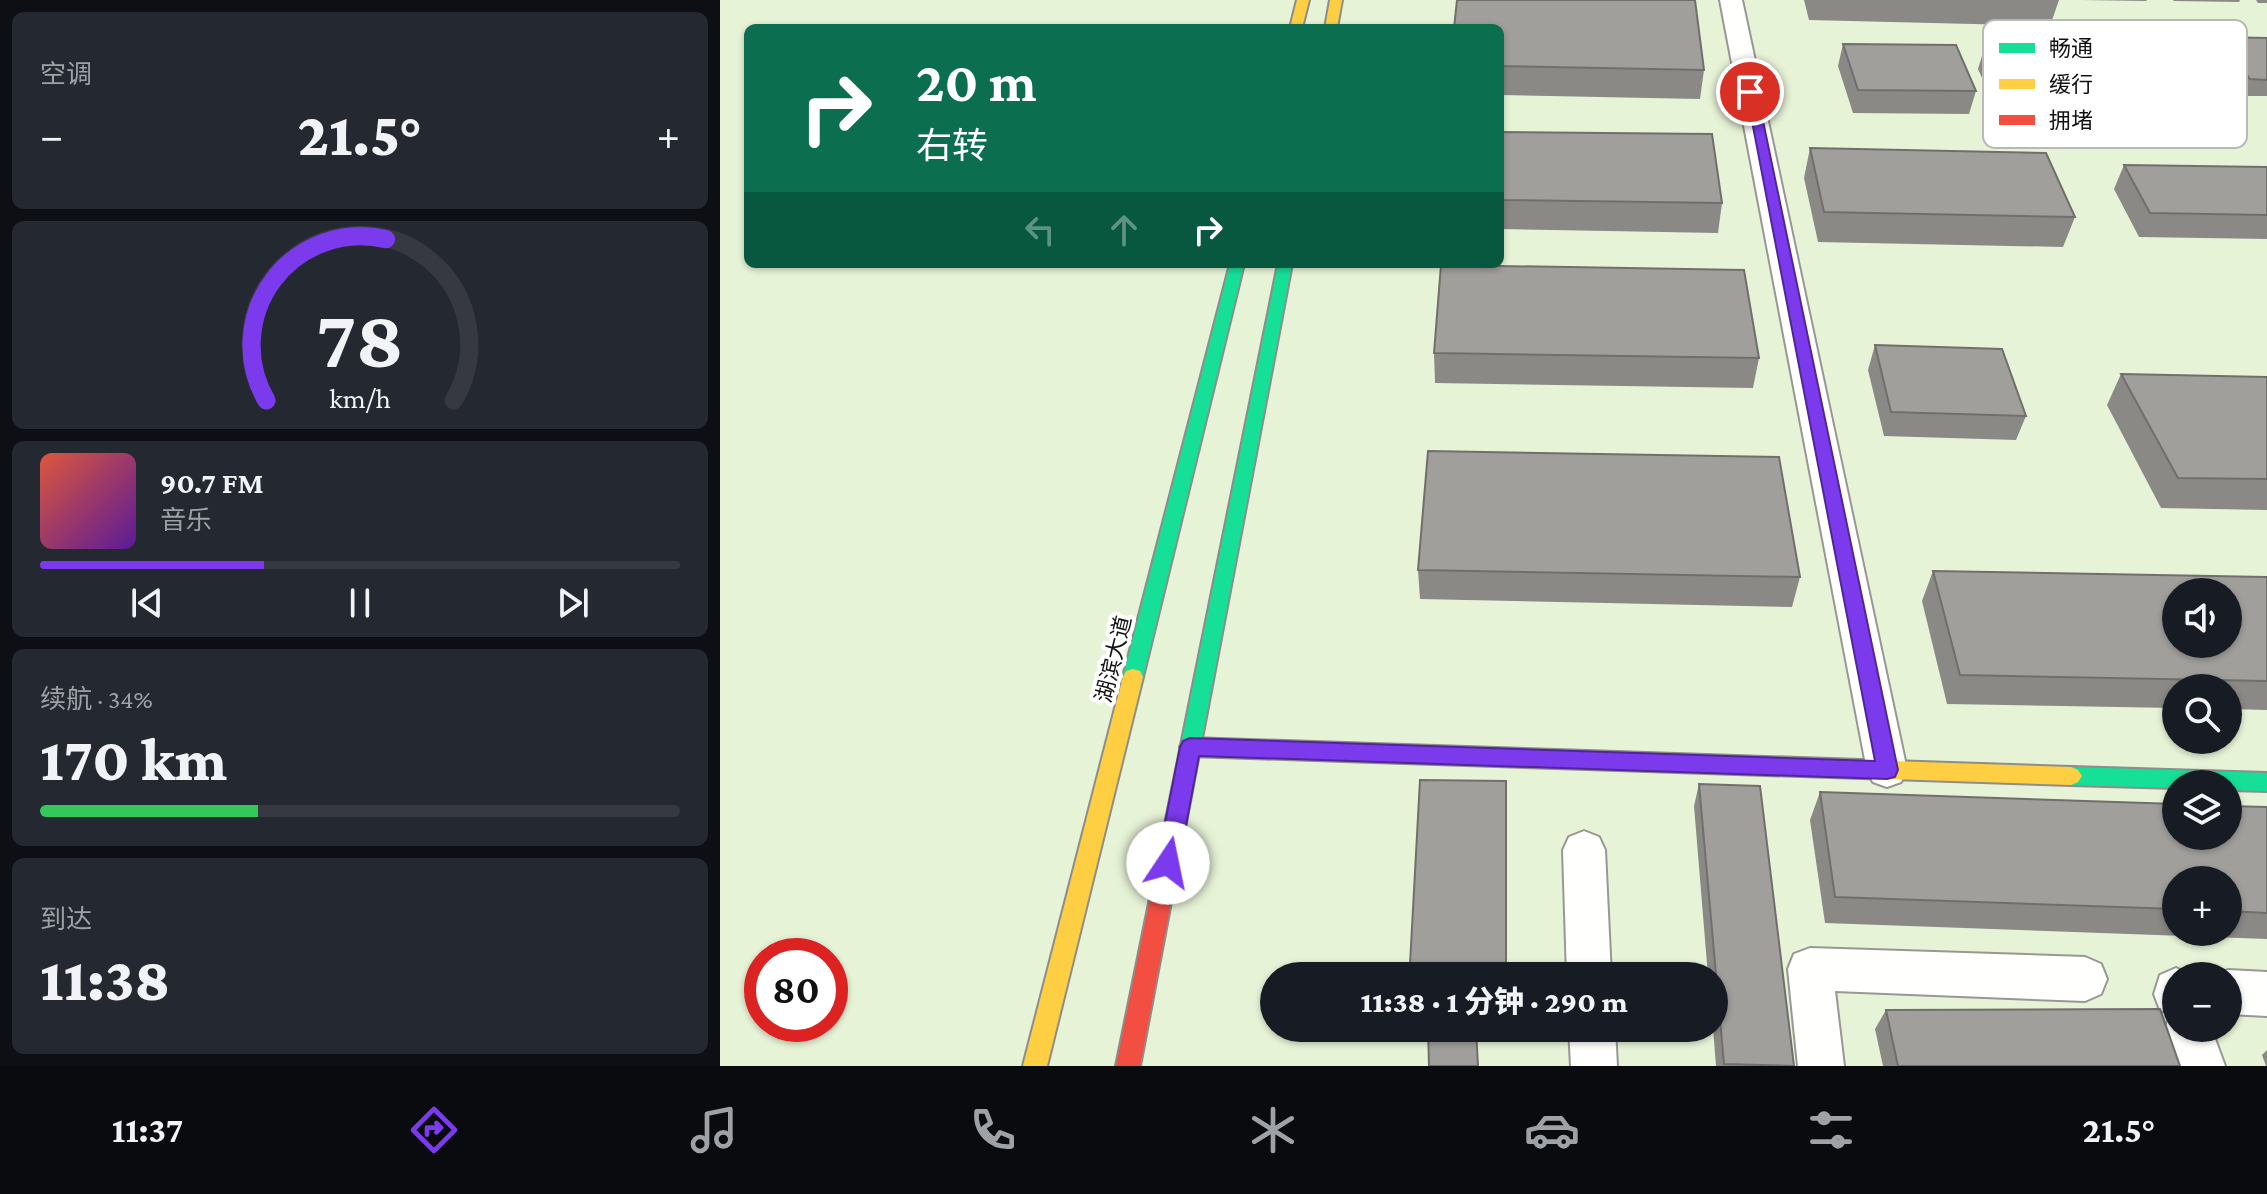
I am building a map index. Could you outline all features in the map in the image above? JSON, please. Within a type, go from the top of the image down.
[{"type":"main road","points":[[1297,24],[1303,0]]},
{"type":"main road","points":[[1332,24],[1336,0]]},
{"type":"main road","name":"湖滨大道","points":[[1035,1066],[1236,268]]},
{"type":"main road","points":[[1128,1066],[1284,268]]},
{"type":"main road","points":[[1190,747],[2267,782]]},
{"type":"street","points":[[1731,0],[1887,770]]},
{"type":"street","points":[[1584,850],[1588,962]]},
{"type":"street","points":[[1821,1066],[1810,969],[2085,979]]},
{"type":"street","points":[[2242,993],[2267,994]]},
{"type":"street","points":[[1593,1042],[1594,1066]]},
{"type":"street","points":[[2193,1042],[2202,1066]]},
{"type":"green space","points":[[720,0],[2267,0],[2267,1066],[720,1066]]},
{"type":"building","points":[[1457,0],[1695,0],[1704,70],[1504,66],[1504,24],[1454,24]]},
{"type":"building","points":[[2247,38],[2267,38],[2267,80],[2250,79],[2247,75]]},
{"type":"building","points":[[1843,44],[1956,45],[1976,91],[1858,90]]},
{"type":"building","points":[[1504,132],[1712,134],[1722,203],[1504,200]]},
{"type":"building","points":[[1810,148],[2046,153],[2075,217],[1824,212]]},
{"type":"building","points":[[2124,165],[2267,167],[2267,215],[2150,213]]},
{"type":"building","points":[[1504,266],[1744,270],[1759,358],[1434,353],[1441,268]]},
{"type":"building","points":[[1875,345],[2002,349],[2026,416],[1891,412]]},
{"type":"building","points":[[2121,374],[2267,377],[2267,479],[2178,478]]},
{"type":"building","points":[[1428,451],[1779,457],[1800,577],[1418,570]]},
{"type":"building","points":[[1933,571],[2267,577],[2267,681],[2242,681],[2242,674],[2162,674],[2162,679],[1960,675]]},
{"type":"building","points":[[1420,780],[1506,781],[1506,962],[1410,962]]},
{"type":"building","points":[[1699,784],[1760,786],[1794,1066],[1724,1064],[1722,1042],[1728,1042],[1728,962],[1715,962]]},
{"type":"building","points":[[1820,792],[2162,804],[2162,850],[2242,850],[2242,806],[2267,807],[2267,913],[2242,912],[2242,866],[2162,866],[2162,909],[1835,897]]},
{"type":"building","points":[[2160,1009],[2162,1042],[2172,1042],[2180,1066],[1898,1066],[1886,1010]]},
{"type":"building","points":[[1428,1042],[1477,1042],[1478,1066],[1429,1066]]},
{"type":"traffic: fast","points":[[1133,677],[1236,268]]},
{"type":"traffic: fast","points":[[1186,770],[1284,268]]},
{"type":"traffic: fast","points":[[2071,776],[2267,782]]},
{"type":"traffic: slow","points":[[1297,24],[1303,0]]},
{"type":"traffic: slow","points":[[1332,24],[1336,0]]},
{"type":"traffic: slow","points":[[1035,1066],[1133,677]]},
{"type":"traffic: slow","points":[[1587,760],[2071,776]]},
{"type":"traffic: jam","points":[[1190,747],[1587,760]]},
{"type":"traffic: jam","points":[[1128,1066],[1186,770]]},
{"type":"route","points":[[1168,863],[1190,747],[1887,770],[1750,92]]}]
